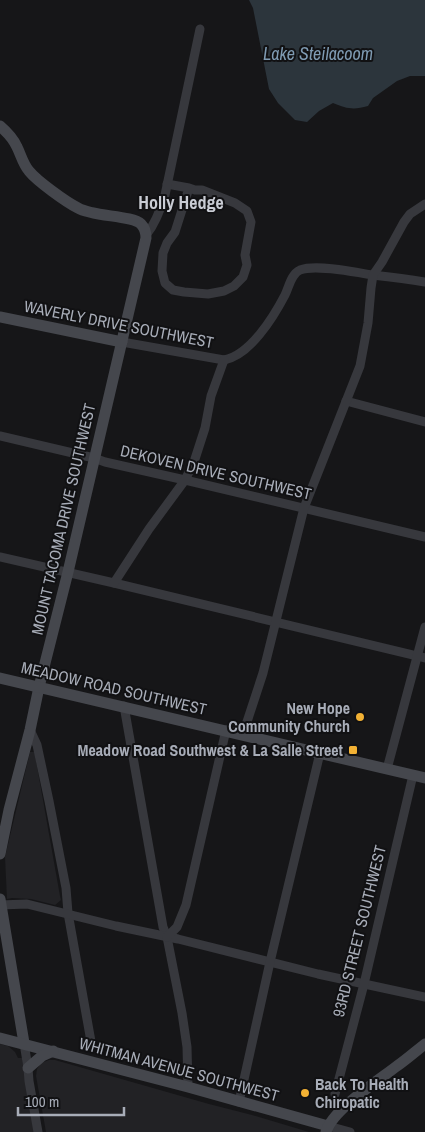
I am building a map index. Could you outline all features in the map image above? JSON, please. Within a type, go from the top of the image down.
[{"type":"street","points":[[0,126],[13,140],[30,172],[66,201],[91,214],[137,221],[142,225],[146,234],[157,218],[167,187],[200,29]]},
{"type":"street","points":[[167,187],[188,191],[202,190],[235,203],[247,211],[251,222],[246,255],[247,265],[243,277],[234,286],[224,291],[208,294],[184,292],[173,290],[165,283],[162,271],[163,253],[167,243],[176,232],[188,191]]},
{"type":"street","points":[[243,734],[263,673],[304,508],[360,366],[368,323],[370,288],[373,275],[404,222],[410,214],[425,204]]},
{"type":"street","name":"MOUNT TACOMA DRIVE SOUTHWEST","points":[[0,854],[5,809],[30,730],[146,243],[146,234]]},
{"type":"street","name":"WAVERLY DRIVE SOUTHWEST","points":[[0,317],[122,342],[224,360],[241,352],[258,338],[284,296],[292,278],[298,271],[310,268],[338,270],[425,282]]},
{"type":"street","points":[[114,583],[149,529],[185,480],[194,462],[205,428],[211,396],[224,360]]},
{"type":"street","points":[[346,401],[425,422]]},
{"type":"street","name":"DEKOVEN DRIVE SOUTHWEST","points":[[0,436],[425,537]]},
{"type":"street","points":[[0,557],[421,657]]},
{"type":"street","points":[[387,768],[421,657],[425,627]]},
{"type":"street","name":"MEADOW ROAD SOUTHWEST","points":[[0,678],[425,778]]},
{"type":"street","points":[[124,706],[163,927],[167,937],[182,1013],[187,1047],[188,1087]]},
{"type":"street","points":[[30,730],[37,746],[49,801],[66,888],[68,913],[92,1047]]},
{"type":"street","points":[[167,937],[177,927],[186,905],[226,730]]},
{"type":"street","points":[[239,1102],[320,753]]},
{"type":"street","name":"93RD STREET SOUTHWEST","points":[[335,1094],[364,984],[413,775]]},
{"type":"street","points":[[0,899],[38,1132]]},
{"type":"street","points":[[0,905],[27,904],[425,997]]},
{"type":"street","name":"WHITMAN AVENUE SOUTHWEST","points":[[0,1038],[188,1087],[327,1129],[350,1132]]},
{"type":"street","points":[[327,1129],[339,1112],[351,1101],[425,1044]]},
{"type":"street","points":[[28,1068],[42,1056],[52,1051]]},
{"type":"shaded area","points":[[30,752],[34,752],[35,755],[61,900],[55,905],[31,899],[7,899],[5,857]]},
{"type":"shaded area","points":[[0,1044],[8,1046],[15,1052],[18,1058],[22,1058],[34,1132],[0,1132]]},
{"type":"shaded area","points":[[55,1060],[309,1132],[46,1132],[36,1076],[37,1069],[41,1063]]},
{"type":"water","name":"Lake Steilacoom","points":[[249,0],[425,0],[425,76],[410,76],[397,81],[373,98],[368,106],[351,108],[333,103],[319,111],[307,122],[295,120],[278,103],[269,89],[253,8]]},
{"type":"place","name":"New Hope Community Church","points":[[360,717]]},
{"type":"place","name":"Meadow Road Southwest & La Salle Street","points":[[353,750]]},
{"type":"place","name":"Back To Health Chiropatic","points":[[305,1093]]},
{"type":"district","name":"Holly Hedge","points":[[181,202]]}]
